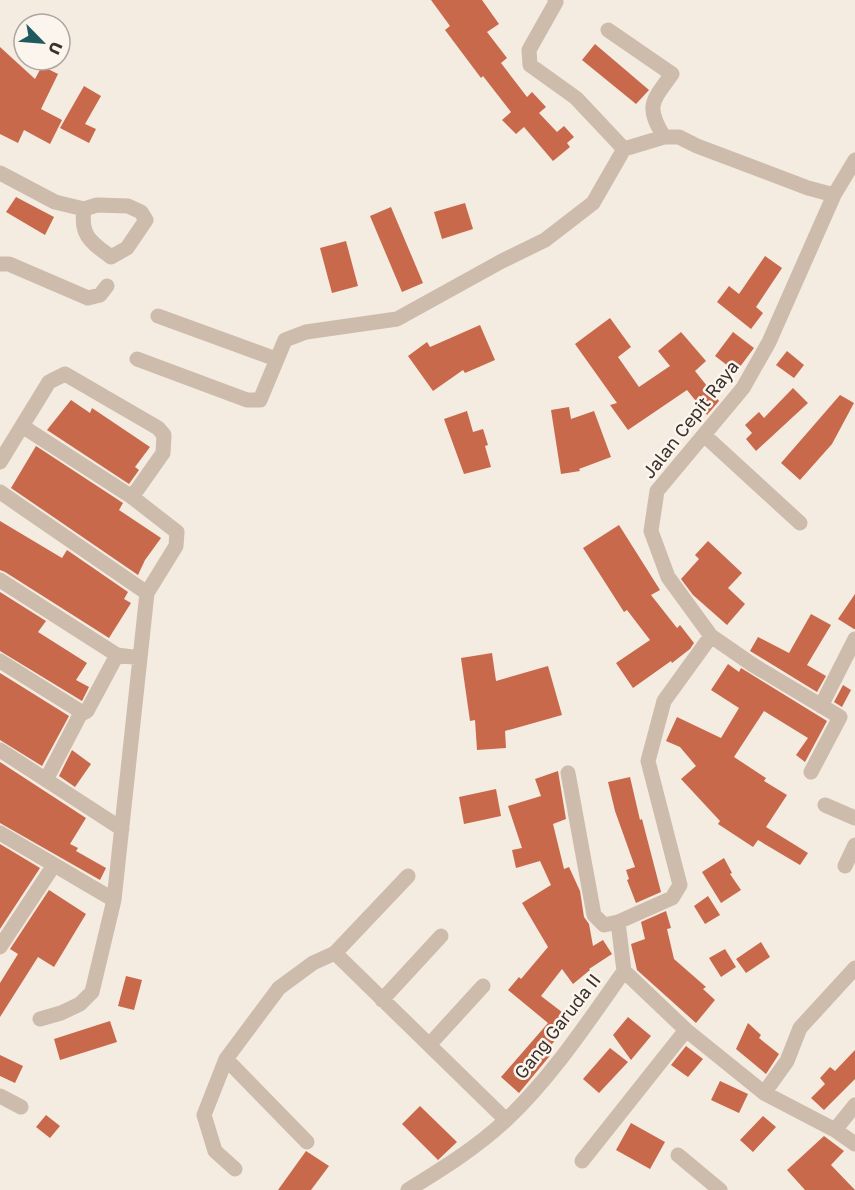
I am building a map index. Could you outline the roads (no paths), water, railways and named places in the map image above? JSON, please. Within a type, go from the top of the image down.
[{"type":"street","points":[[555,0],[556,2],[529,50],[530,65],[576,98],[624,149]]},
{"type":"street","points":[[608,30],[672,74],[653,101],[652,118],[664,137]]},
{"type":"street","points":[[137,359],[247,400],[260,400],[285,340],[306,332],[397,319],[545,240],[593,203],[624,149],[664,137],[679,137],[808,188],[834,195]]},
{"type":"street","name":"Jalan Cepit Raya","points":[[810,772],[840,717],[753,665],[711,636],[668,577],[651,531],[657,491],[743,388],[769,342],[834,195],[855,160]]},
{"type":"street","points":[[0,173],[55,202],[84,209]]},
{"type":"street","points":[[0,264],[9,264],[88,298],[100,294],[107,286]]},
{"type":"street","points":[[158,316],[276,359]]},
{"type":"street","points":[[1,455],[49,382],[65,374],[158,428],[164,435],[163,453],[132,497]]},
{"type":"street","points":[[22,426],[132,497],[177,532],[176,546],[147,593],[114,900],[92,992],[80,1004],[40,1019]]},
{"type":"street","points":[[704,435],[800,523]]},
{"type":"street","points":[[0,492],[147,593]]},
{"type":"street","points":[[0,580],[117,655],[140,658]]},
{"type":"street","points":[[568,773],[594,915],[604,925],[618,922],[672,898],[680,885],[648,761],[664,701],[711,636]]},
{"type":"street","points":[[821,706],[855,639]]},
{"type":"street","points":[[46,780],[81,713],[87,711],[117,655]]},
{"type":"street","points":[[0,661],[81,713]]},
{"type":"street","points":[[0,750],[122,829]]},
{"type":"street","points":[[825,805],[855,818]]},
{"type":"street","points":[[0,833],[114,900]]},
{"type":"street","points":[[845,866],[855,845]]},
{"type":"street","points":[[0,947],[54,865]]},
{"type":"street","points":[[235,1169],[215,1150],[204,1115],[226,1059],[279,988],[314,963],[336,952],[408,876]]},
{"type":"street","name":"Gang Garuda II","points":[[408,1190],[476,1145],[506,1120],[572,1045],[624,971],[618,922]]},
{"type":"street","points":[[382,1000],[441,936]]},
{"type":"street","points":[[336,952],[382,1000],[506,1120]]},
{"type":"street","points":[[764,1093],[787,1061],[800,1028],[855,968]]},
{"type":"street","points":[[624,971],[686,1030],[764,1093],[835,1130],[855,1144]]},
{"type":"street","points":[[430,1044],[483,986]]},
{"type":"street","points":[[582,1161],[686,1030]]},
{"type":"street","points":[[226,1059],[307,1142]]},
{"type":"street","points":[[0,1096],[21,1107]]},
{"type":"street","points":[[835,1130],[855,1105]]},
{"type":"street","points":[[678,1155],[720,1190]]}]
